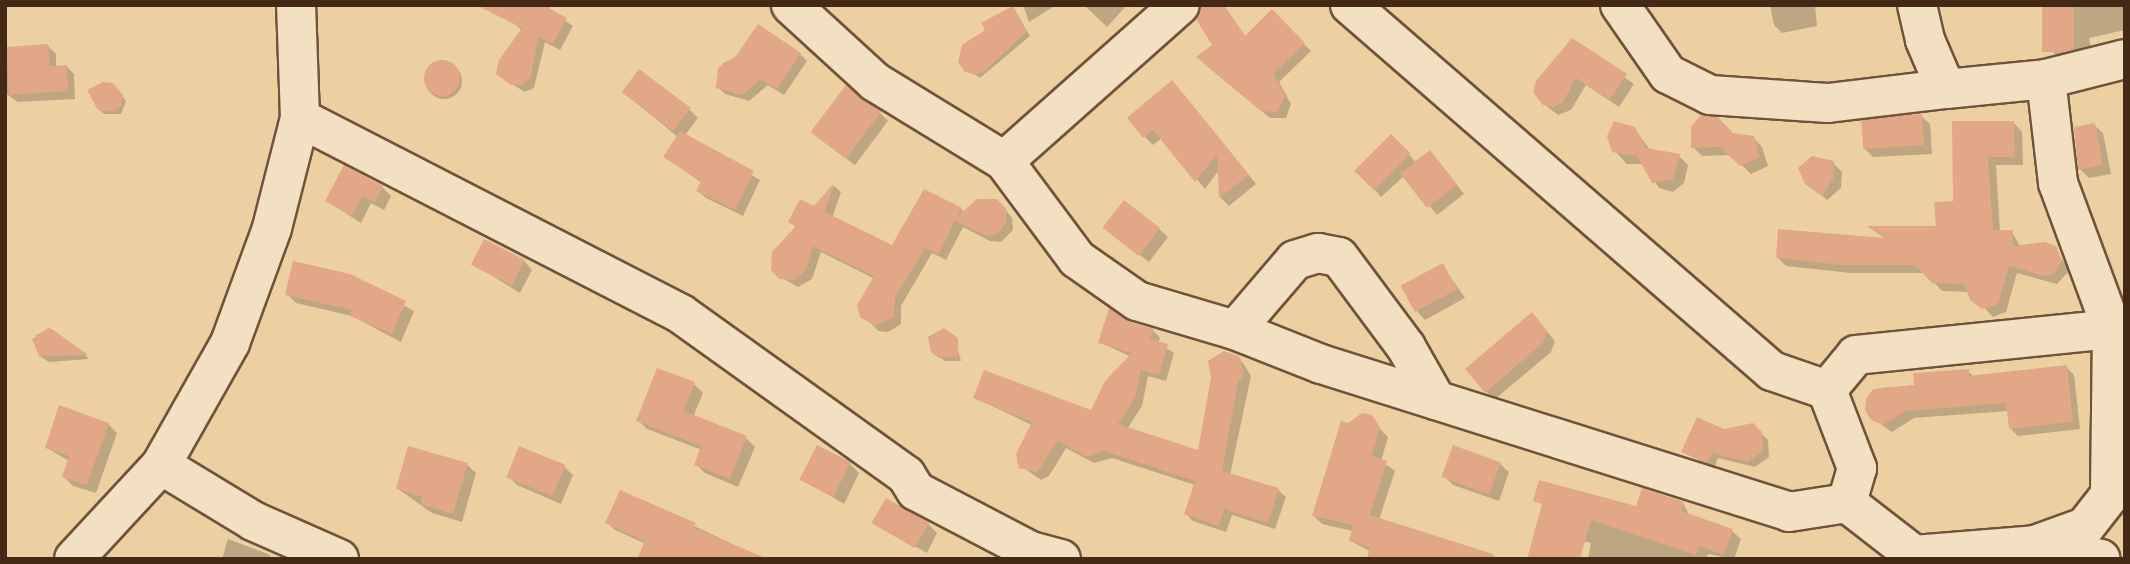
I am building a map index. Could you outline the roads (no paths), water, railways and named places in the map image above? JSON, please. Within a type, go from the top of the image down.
[{"type":"street","points":[[74,559],[161,465],[230,343],[272,228],[300,118],[296,5]]},
{"type":"street","points":[[791,5],[875,82],[1004,162],[1087,266],[1137,301],[1235,330],[1321,364],[1789,512],[1847,503],[1914,557],[2036,552],[2101,559]]},
{"type":"street","points":[[1004,162],[1180,5]]},
{"type":"street","points":[[1350,5],[1772,370],[1827,390],[1857,468],[1847,503]]},
{"type":"street","points":[[1620,5],[1668,74],[1710,95],[1828,103],[2046,79],[2125,59]]},
{"type":"street","points":[[1917,5],[1925,40],[1946,89]]},
{"type":"street","points":[[2036,552],[2085,527],[2110,495],[2118,379],[2112,329],[2059,183],[2046,79]]},
{"type":"street","points":[[300,118],[681,314],[906,475],[916,491],[1031,551],[1061,559]]},
{"type":"street","points":[[1235,330],[1295,261],[1318,253],[1339,257],[1406,347],[1436,400]]},
{"type":"street","points":[[1827,390],[1856,355],[2112,329]]},
{"type":"street","points":[[161,465],[253,521],[339,559]]}]
